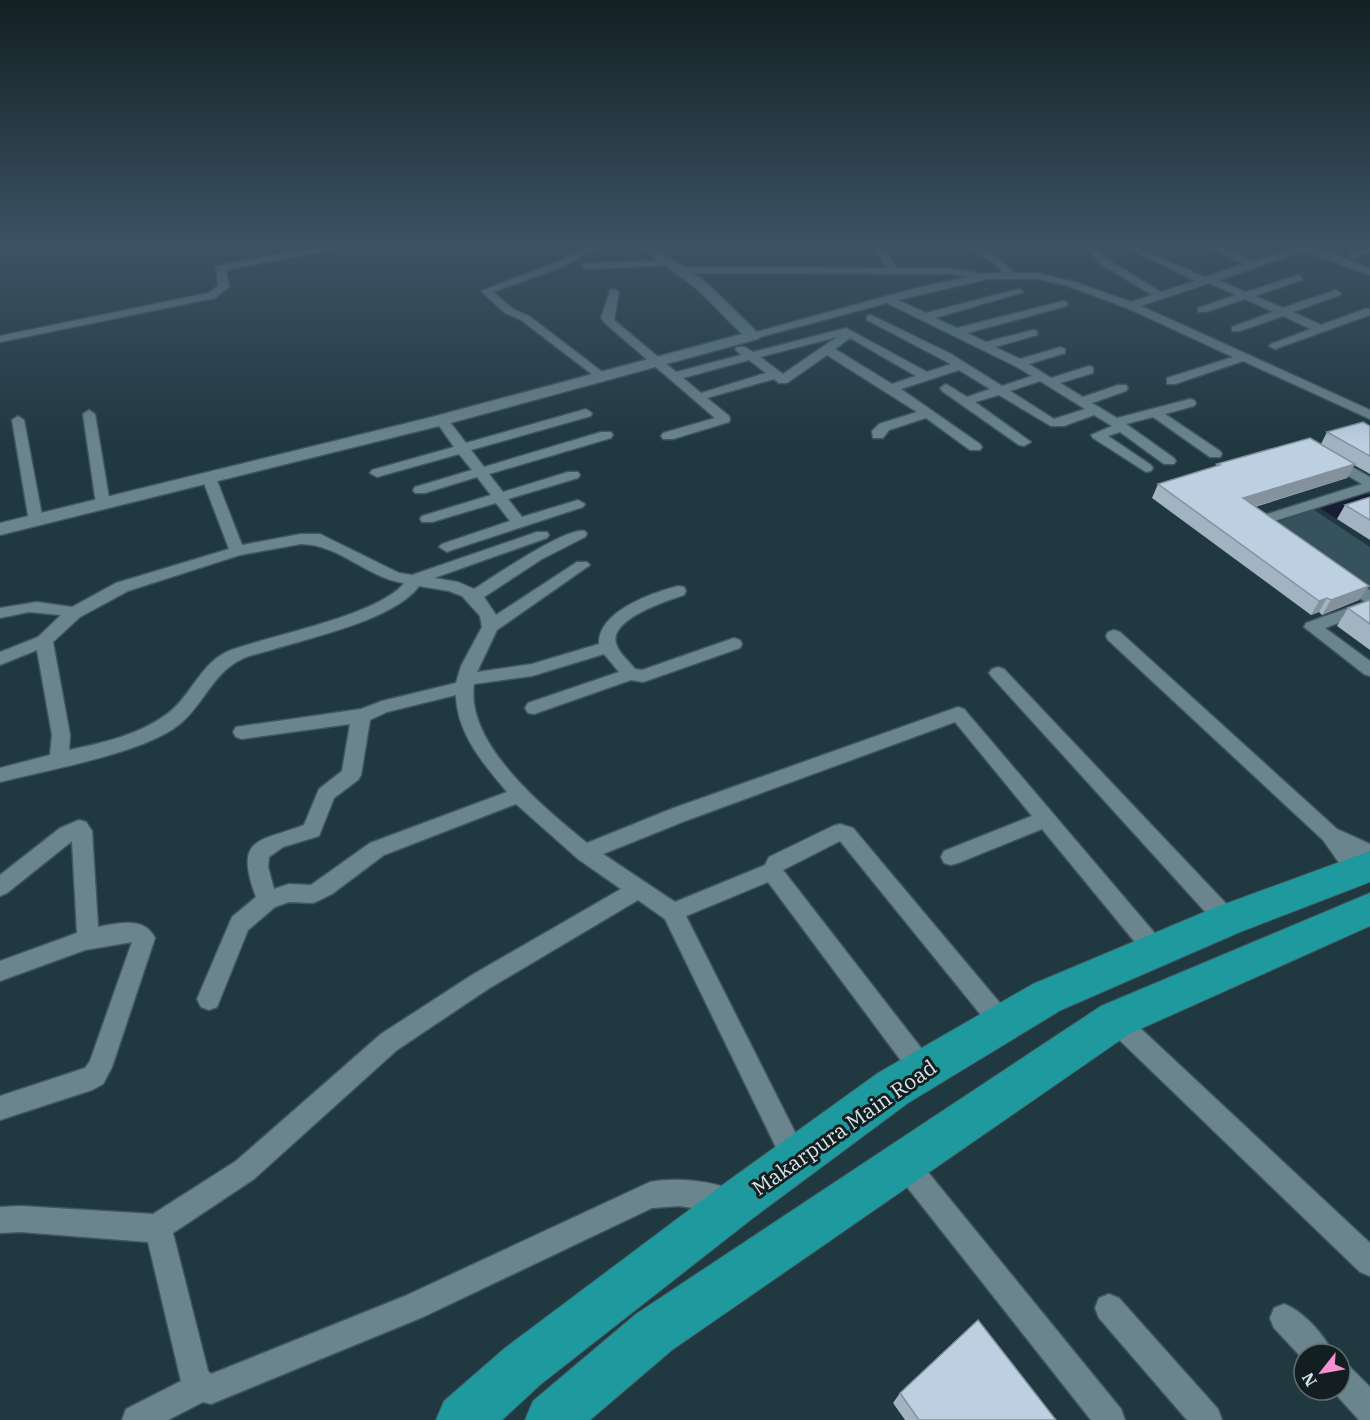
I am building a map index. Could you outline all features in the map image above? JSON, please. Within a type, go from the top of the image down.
[{"type":"highway","name":"Makarpura Main Road","points":[[463,1420],[523,1366],[737,1202],[893,1088],[1047,997],[1227,920],[1367,877]]},
{"type":"highway","points":[[552,1420],[654,1332],[1115,1020],[1367,877]]},
{"type":"street","points":[[0,339],[131,312]]},
{"type":"street","points":[[512,312],[525,318],[601,377]]},
{"type":"street","points":[[609,312],[607,318],[724,419],[668,436]]},
{"type":"street","points":[[729,312],[753,336]]},
{"type":"street","points":[[0,529],[441,420],[843,312]]},
{"type":"street","points":[[861,312],[961,365],[1055,424],[1095,410]]},
{"type":"street","points":[[915,312],[1019,363],[1118,425],[1169,461]]},
{"type":"street","points":[[925,317],[943,312]]},
{"type":"street","points":[[957,332],[1032,312]]},
{"type":"street","points":[[1144,312],[1370,415]]},
{"type":"street","points":[[1236,329],[1282,312]]},
{"type":"street","points":[[1284,312],[1321,329]]},
{"type":"street","points":[[1275,346],[1364,312]]},
{"type":"street","points":[[733,342],[774,375],[786,379],[871,318]]},
{"type":"street","points":[[675,376],[838,331],[851,332],[924,377]]},
{"type":"street","points":[[986,346],[1033,333]]},
{"type":"street","points":[[826,349],[891,388],[975,447]]},
{"type":"street","points":[[1019,363],[1061,351]]},
{"type":"street","points":[[1171,381],[1242,358]]},
{"type":"street","points":[[891,388],[961,365]]},
{"type":"street","points":[[966,401],[1000,390],[1089,370]]},
{"type":"street","points":[[699,397],[774,375]]},
{"type":"street","points":[[946,388],[1024,442]]},
{"type":"street","points":[[1081,402],[1122,388]]},
{"type":"street","points":[[1146,468],[1098,435],[1154,412],[1190,403]]},
{"type":"street","points":[[1154,412],[1215,454]]},
{"type":"street","points":[[377,473],[586,413]]},
{"type":"street","points":[[89,414],[103,504]]},
{"type":"street","points":[[879,435],[879,431],[885,427],[929,414]]},
{"type":"street","points":[[18,420],[36,520]]},
{"type":"street","points":[[441,420],[519,523]]},
{"type":"street","points":[[420,490],[606,435]]},
{"type":"street","points":[[1317,451],[1370,485]]},
{"type":"street","points":[[428,519],[573,475]]},
{"type":"street","points":[[208,478],[237,551]]},
{"type":"street","points":[[1278,534],[1260,521],[1370,485]]},
{"type":"street","points":[[447,547],[578,504]]},
{"type":"street","points":[[473,597],[537,556],[580,534]]},
{"type":"street","points":[[0,775],[113,747],[149,733],[175,717],[216,667],[235,655],[359,617],[404,595],[416,579],[542,535]]},
{"type":"street","points":[[0,659],[44,641],[74,613],[122,587],[237,551],[301,538],[320,539],[395,577],[452,586],[473,597],[488,616],[490,627]]},
{"type":"street","points":[[582,565],[490,627],[470,666],[465,683],[465,705],[471,729],[530,807],[585,854],[673,912],[795,1159]]},
{"type":"street","points":[[1333,572],[1370,597]]},
{"type":"street","points":[[630,674],[608,646],[606,640],[611,627],[623,614],[678,591]]},
{"type":"street","points":[[0,613],[28,605],[74,613]]},
{"type":"street","points":[[1370,605],[1312,627],[1370,670]]},
{"type":"street","points":[[1114,636],[1330,834],[1367,877]]},
{"type":"street","points":[[44,641],[61,735],[59,760]]},
{"type":"street","points":[[534,708],[630,674],[643,676],[734,644]]},
{"type":"street","points":[[242,732],[364,715],[465,683],[532,670],[608,646]]},
{"type":"street","points":[[998,674],[1227,920]]},
{"type":"street","points":[[585,854],[689,811],[955,714],[961,716],[1156,951]]},
{"type":"street","points":[[268,900],[256,870],[257,857],[264,847],[274,841],[307,832],[316,824],[326,794],[351,775],[359,723],[364,715]]},
{"type":"street","points":[[208,999],[240,924],[268,900],[289,893],[313,894],[330,885],[377,849],[520,795]]},
{"type":"street","points":[[951,857],[1045,819]]},
{"type":"street","points":[[0,887],[67,834],[79,828],[82,831],[88,940]]},
{"type":"street","points":[[673,912],[772,872],[776,862],[840,832],[846,834],[1002,1023]]},
{"type":"street","points":[[772,872],[923,1070]]},
{"type":"street","points":[[0,1220],[21,1219],[146,1229],[158,1227],[244,1170],[389,1042],[480,982],[639,889]]},
{"type":"street","points":[[0,971],[88,940],[122,932],[137,932],[144,938],[100,1067],[94,1076],[83,1082],[0,1108]]},
{"type":"street","points":[[1115,1020],[1370,1262]]},
{"type":"street","points":[[905,1164],[1110,1420]]},
{"type":"street","points":[[137,1420],[201,1387],[211,1389],[412,1307],[650,1196],[664,1192],[678,1192],[737,1202]]},
{"type":"street","points":[[158,1227],[195,1378],[201,1387]]},
{"type":"street","points":[[1109,1308],[1207,1420]]},
{"type":"street","points":[[1284,1318],[1307,1342]]},
{"type":"street","points":[[1352,1390],[1370,1409]]},
{"type":"shaded area","points":[[1366,493],[1370,495],[1370,508],[1337,519],[1320,508]]},
{"type":"shaded area","points":[[1314,510],[1370,547],[1370,591],[1272,524]]},
{"type":"building","points":[[1363,422],[1370,426],[1370,456],[1327,432]]},
{"type":"building","points":[[1310,438],[1355,464],[1243,498],[1369,586],[1331,600],[1327,598],[1319,601],[1158,484],[1220,465],[1217,464]]},
{"type":"building","points":[[1370,497],[1370,520],[1345,505]]},
{"type":"building","points":[[1370,600],[1370,624],[1348,608]]},
{"type":"building","points":[[978,1320],[1056,1420],[919,1420],[900,1393]]}]
